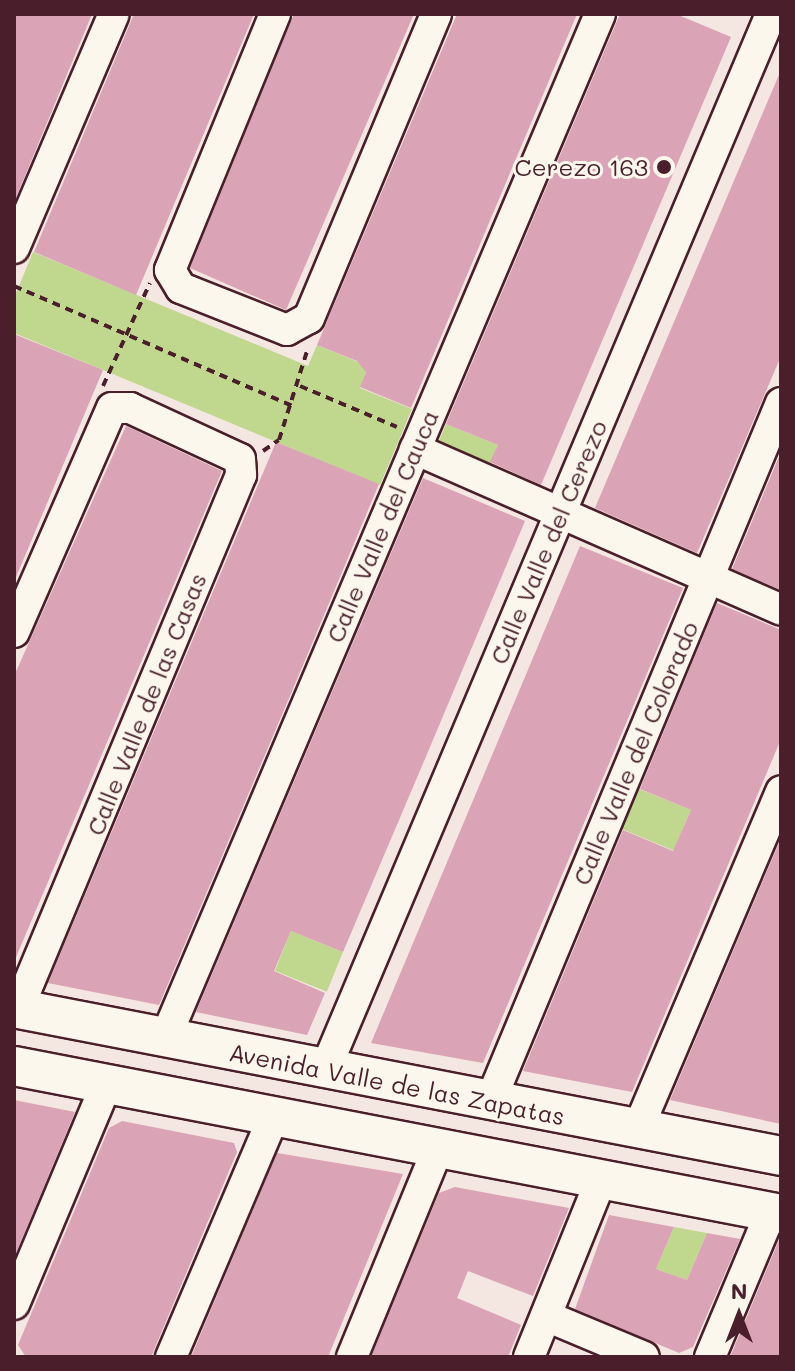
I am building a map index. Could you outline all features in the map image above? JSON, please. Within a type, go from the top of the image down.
[{"type":"main road","name":"Avenida Valle de las Zapatas","points":[[16,1008],[637,1131],[781,1156]]},
{"type":"main road","points":[[14,1066],[776,1213]]},
{"type":"street","points":[[14,248],[114,14]]},
{"type":"street","points":[[275,14],[171,262],[171,278],[229,309],[277,329],[298,329],[309,318],[436,14]]},
{"type":"street","name":"Calle Valle del Cauca","points":[[165,1039],[600,14]]},
{"type":"street","name":"Calle Valle del Cerezo","points":[[325,1070],[768,19]]},
{"type":"street","name":"Calle Valle del Colorado","points":[[490,1102],[781,403]]},
{"type":"street","points":[[14,632],[112,408],[130,408],[240,459]]},
{"type":"street","points":[[418,442],[560,513],[781,610]]},
{"type":"street","name":"Calle Valle de las Casas","points":[[16,1008],[241,475],[240,459]]},
{"type":"street","points":[[637,1131],[781,791]]},
{"type":"street","points":[[14,1304],[107,1083]]},
{"type":"street","points":[[171,1357],[274,1115]]},
{"type":"street","points":[[352,1357],[439,1146]]},
{"type":"street","points":[[529,1357],[601,1180]]},
{"type":"street","points":[[710,1357],[776,1213]]},
{"type":"street","points":[[546,1316],[644,1357]]},
{"type":"path","points":[[112,408],[104,374],[122,333],[143,289],[171,278]]},
{"type":"path","points":[[14,286],[292,406]]},
{"type":"path","points":[[240,459],[279,440],[309,356],[298,329]]},
{"type":"path","points":[[300,386],[418,442]]},
{"type":"green space","points":[[33,252],[308,366],[317,345],[368,366],[360,388],[412,409],[380,485],[14,333],[14,298]]},
{"type":"green space","points":[[446,424],[498,445],[490,465],[438,444]]},
{"type":"green space","points":[[639,789],[691,810],[682,830],[733,852],[725,872],[622,829]]},
{"type":"green space","points":[[291,931],[343,952],[327,992],[275,971]]},
{"type":"green space","points":[[674,1227],[707,1233],[687,1280],[656,1269]]},
{"type":"building","points":[[14,14],[92,14],[15,200],[14,200]]},
{"type":"building","points":[[134,14],[254,14],[136,295],[34,252]]},
{"type":"building","points":[[294,14],[414,14],[286,310],[190,268]]},
{"type":"building","points":[[457,14],[577,14],[411,408],[360,387],[366,372],[357,361],[317,345]]},
{"type":"building","points":[[620,14],[676,14],[731,37],[541,485],[490,462],[498,445],[446,424]]},
{"type":"building","points":[[781,70],[781,356],[697,553],[595,508]]},
{"type":"building","points":[[14,334],[103,370],[14,582]]},
{"type":"building","points":[[126,426],[222,471],[14,962],[14,676]]},
{"type":"building","points":[[276,442],[379,484],[306,658],[159,1005],[48,983]]},
{"type":"building","points":[[781,452],[781,590],[732,569]]},
{"type":"building","points":[[423,478],[525,521],[343,952],[291,931],[274,971],[325,993],[307,1035],[196,1012]]},
{"type":"building","points":[[580,546],[683,588],[483,1063],[371,1043]]},
{"type":"building","points":[[717,603],[781,630],[781,739],[632,1092],[523,1071],[623,830],[673,851],[691,810],[640,789]]},
{"type":"building","points":[[781,838],[781,1124],[670,1100]]},
{"type":"building","points":[[14,1100],[75,1112],[14,1258]]},
{"type":"building","points":[[122,1121],[234,1143],[237,1152],[151,1357],[26,1357],[18,1345],[109,1128]]},
{"type":"building","points":[[277,1153],[403,1174],[328,1357],[191,1357]]},
{"type":"building","points":[[455,1187],[569,1208],[533,1296],[468,1271],[457,1298],[521,1325],[508,1357],[371,1357],[439,1193]]},
{"type":"building","points":[[609,1215],[674,1227],[656,1269],[687,1280],[707,1233],[740,1239],[693,1347],[679,1353],[575,1309]]},
{"type":"building","points":[[781,1235],[781,1357],[730,1357]]},
{"type":"place","name":"Cerezo 163","points":[[664,167]]}]
